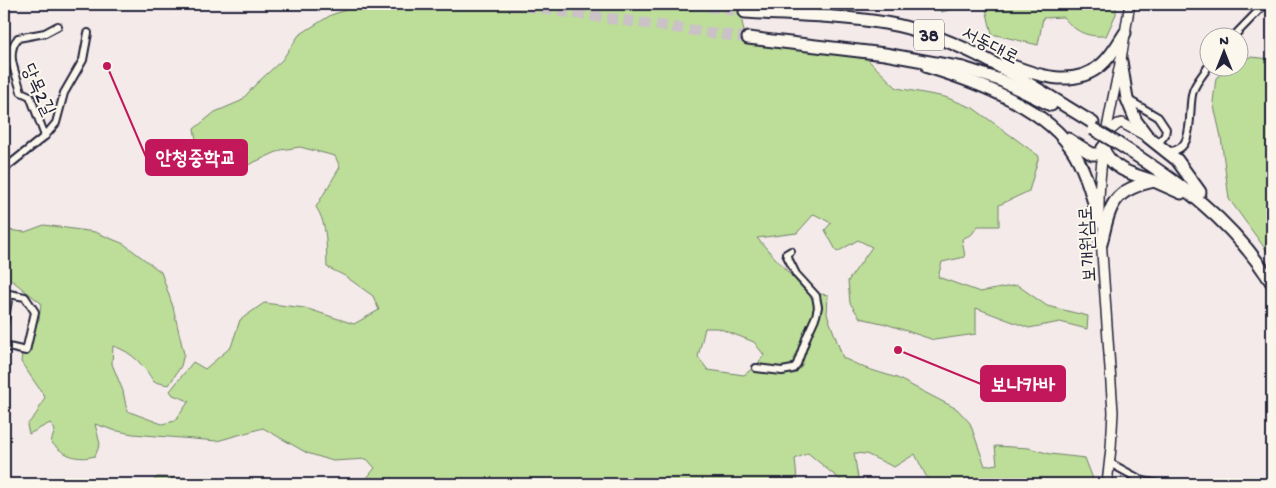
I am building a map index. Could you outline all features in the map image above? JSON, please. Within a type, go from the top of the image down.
[{"type":"highway","name":"서동대로","points":[[745,12],[886,23],[933,36],[965,49],[1006,70],[1093,126]]},
{"type":"highway","points":[[933,36],[971,47],[1036,75],[1067,78],[1081,75],[1101,65],[1125,33]]},
{"type":"highway","name":"서동대로","points":[[748,38],[885,54],[963,68],[1000,80],[1093,126]]},
{"type":"highway","points":[[885,54],[931,68],[1004,96],[1044,120],[1062,135],[1092,154],[1100,154],[1103,148]]},
{"type":"highway","points":[[1121,61],[1128,99],[1136,120],[1148,137],[1177,160],[1202,197]]},
{"type":"highway","name":"38","points":[[1093,126],[1176,174],[1229,217],[1272,270]]},
{"type":"highway","points":[[1062,135],[1084,172],[1100,222]]},
{"type":"highway","points":[[1103,148],[1108,159],[1120,168],[1202,197]]},
{"type":"highway","points":[[1101,244],[1108,214],[1114,200],[1134,186],[1154,181]]},
{"type":"highway","name":"38","points":[[1202,197],[1239,239],[1272,282]]},
{"type":"main road","name":"보개원삼로","points":[[1107,484],[1113,431],[1101,244],[1100,184],[1103,148],[1121,61],[1130,4]]},
{"type":"main road","points":[[1106,134],[1112,128],[1122,123],[1148,137]]},
{"type":"street","points":[[1242,28],[1265,4]]},
{"type":"street","name":"당목2길","points":[[45,136],[30,96],[21,92],[11,58],[14,42],[18,38],[45,33],[58,26]]},
{"type":"street","points":[[4,169],[45,136],[56,123],[64,93],[83,60],[88,32]]},
{"type":"street","points":[[1128,99],[1158,117],[1166,129],[1161,148],[1177,151],[1183,146],[1190,128],[1192,92],[1201,78]]},
{"type":"street","points":[[756,368],[782,371],[793,369],[798,364],[816,316],[818,307],[816,296],[796,274],[786,254],[790,251]]},
{"type":"street","points":[[4,325],[9,294],[25,297],[35,312],[26,351],[4,346]]},
{"type":"street","points":[[1110,464],[1143,481],[1159,484]]},
{"type":"green space","points":[[364,4],[738,4],[746,40],[867,59],[897,88],[945,97],[973,108],[1039,156],[1029,191],[999,205],[999,226],[978,226],[972,234],[962,239],[965,257],[942,262],[938,277],[980,292],[1017,285],[1047,306],[1088,316],[1087,329],[1060,322],[1029,328],[976,308],[976,334],[934,340],[886,324],[860,318],[850,303],[848,281],[872,247],[858,240],[837,252],[825,230],[831,223],[814,214],[797,233],[757,238],[806,292],[828,295],[827,314],[843,358],[865,368],[897,378],[957,409],[970,423],[985,466],[997,464],[995,446],[1029,448],[1050,454],[1085,458],[1095,484],[930,484],[915,454],[894,467],[866,454],[854,453],[859,484],[845,484],[808,453],[795,459],[797,479],[802,484],[362,484],[375,468],[367,459],[333,461],[307,453],[263,428],[217,441],[133,434],[95,424],[100,444],[95,456],[82,458],[65,453],[51,442],[55,430],[50,423],[29,434],[27,425],[37,413],[45,397],[21,362],[23,345],[33,338],[33,327],[39,320],[41,303],[4,276],[4,232],[7,230],[25,232],[44,225],[95,232],[124,244],[161,272],[173,307],[184,354],[181,366],[169,385],[154,382],[137,360],[113,346],[112,364],[123,391],[127,411],[162,424],[175,421],[189,401],[173,395],[170,391],[193,362],[205,369],[231,347],[240,320],[264,303],[305,308],[354,324],[379,310],[373,296],[345,276],[327,267],[323,221],[316,207],[340,167],[335,156],[300,147],[281,150],[237,170],[217,173],[198,149],[194,129],[215,112],[241,101],[282,60],[299,35],[331,15]],"holes":[[[705,328],[718,328],[754,342],[764,355],[756,366],[744,375],[708,370],[698,357]]]},
{"type":"green space","points":[[934,4],[969,4],[942,12]]},
{"type":"green space","points":[[980,4],[1116,4],[1116,14],[1106,36],[1093,36],[1082,33],[1063,17],[1043,18],[1038,45],[992,34],[985,5]]},
{"type":"green space","points":[[1248,57],[1272,59],[1272,258],[1229,199],[1221,137],[1213,102],[1216,78],[1248,78]]},
{"type":"green space","points":[[157,477],[263,480],[274,484],[151,484]]},
{"type":"tunnel","points":[[509,4],[748,38]]},
{"type":"tunnel","points":[[691,4],[745,12]]},
{"type":"place","name":"안청중학교","points":[[107,66]]},
{"type":"place","name":"보나카바","points":[[898,350]]}]
